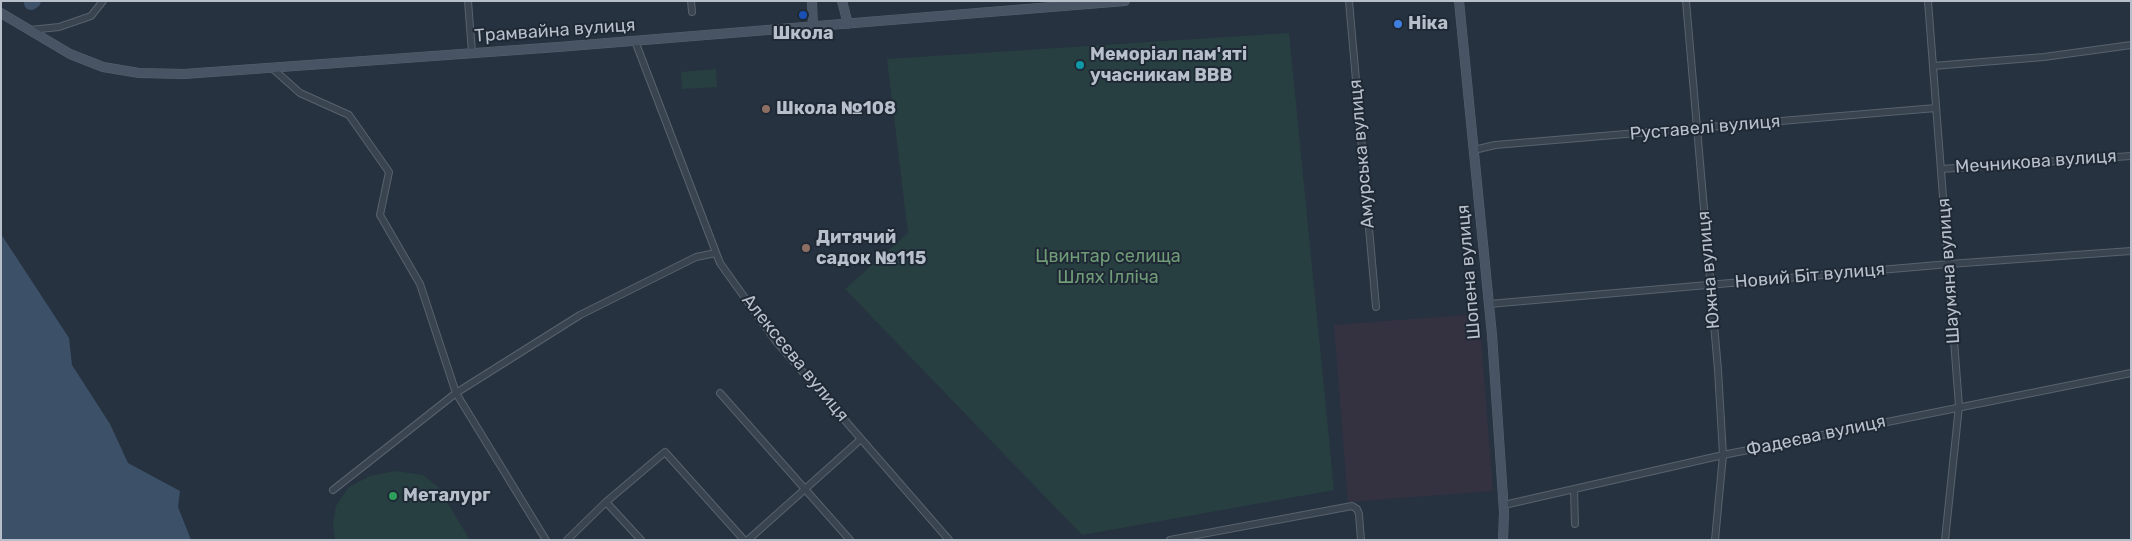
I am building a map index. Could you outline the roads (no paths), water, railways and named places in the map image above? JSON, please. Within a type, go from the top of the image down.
[{"type":"street","points":[[30,30],[59,26],[91,16],[103,1]]},
{"type":"street","points":[[468,1],[472,53]]},
{"type":"street","points":[[691,1],[692,12]]},
{"type":"street","points":[[812,1],[813,27]]},
{"type":"street","points":[[842,1],[848,24]]},
{"type":"street","name":"Трамвайна вулиця","points":[[1,13],[70,54],[103,68],[138,73],[184,74],[635,41],[1125,1]]},
{"type":"street","name":"Амурська вулиця","points":[[1348,1],[1376,307]]},
{"type":"street","name":"Шопена вулиця","points":[[1459,1],[1489,304],[1504,505],[1503,540]]},
{"type":"street","name":"Южна вулиця","points":[[1686,1],[1723,455],[1716,540]]},
{"type":"street","name":"Шаумяна вулиця","points":[[1928,1],[1959,406],[1945,540]]},
{"type":"street","name":"Алексєєва вулиця","points":[[635,41],[720,263],[775,340],[949,540]]},
{"type":"street","points":[[1933,66],[2044,57],[2131,46]]},
{"type":"street","points":[[272,68],[300,93],[349,116],[388,172],[380,214],[420,284],[456,393],[546,540]]},
{"type":"street","name":"Руставелі вулиця","points":[[1474,150],[1495,146],[1936,108]]},
{"type":"street","name":"Мечникова вулиця","points":[[1941,169],[2131,156]]},
{"type":"street","name":"Новий Біт вулиця","points":[[1489,304],[1948,264],[2131,251]]},
{"type":"street","points":[[333,490],[456,393],[580,315],[696,256],[716,253]]},
{"type":"street","name":"Фадеєва вулиця","points":[[1504,505],[1723,455],[1959,406],[2131,374]]},
{"type":"street","points":[[720,393],[850,540]]},
{"type":"street","points":[[748,540],[861,439]]},
{"type":"street","points":[[567,540],[606,502],[664,452],[744,540]]},
{"type":"street","points":[[1574,489],[1575,524]]},
{"type":"street","points":[[606,502],[640,540]]},
{"type":"street","points":[[1170,540],[1352,506],[1357,509],[1359,514],[1361,540]]},
{"type":"water","points":[[1,234],[69,338],[72,365],[110,424],[128,463],[180,491],[178,507],[191,540],[1,540]]},
{"type":"place","name":"Школа","points":[[803,15]]},
{"type":"place","name":"Ніка","points":[[1398,24]]},
{"type":"place","name":"Меморіал пам'яті учасникам ВВВ","points":[[1080,65]]},
{"type":"place","name":"Школа №108","points":[[766,109]]},
{"type":"place","name":"Дитячий садок №115","points":[[806,248]]},
{"type":"place","name":"Металург","points":[[393,496]]},
{"type":"park label","name":"Цвинтар селища Шлях Ілліча","points":[[1108,267]]}]
